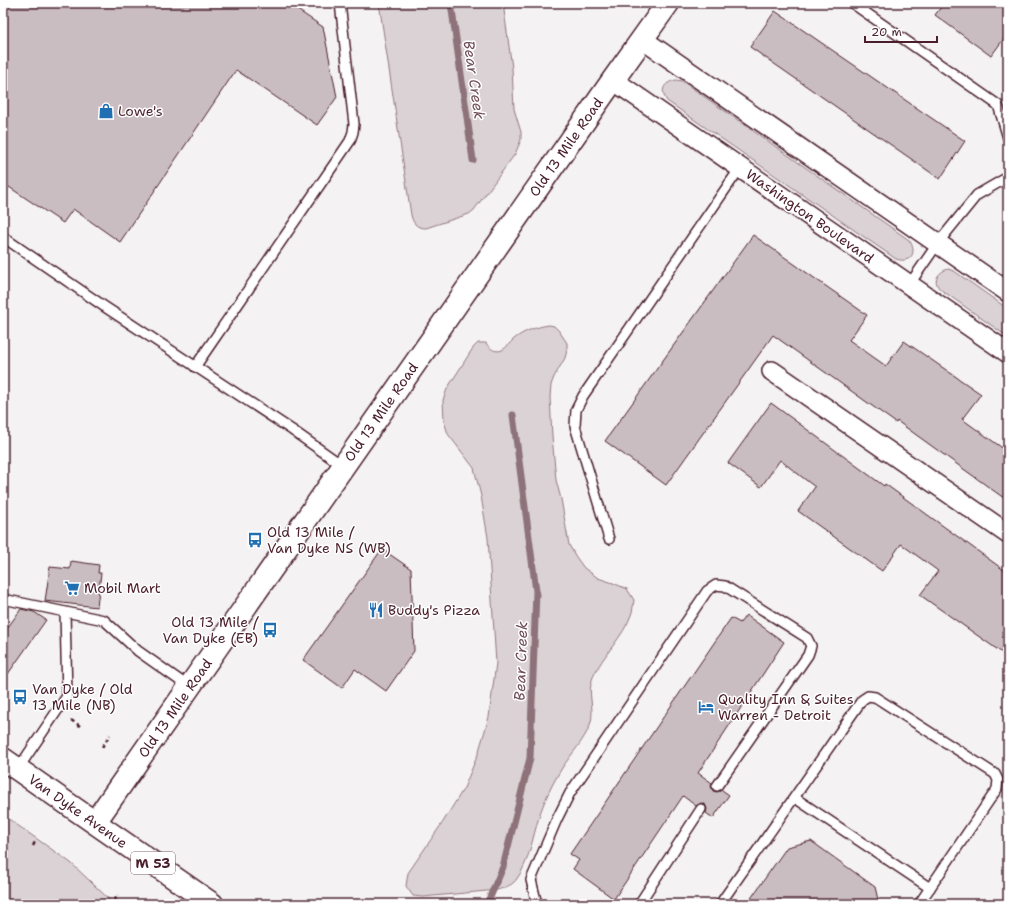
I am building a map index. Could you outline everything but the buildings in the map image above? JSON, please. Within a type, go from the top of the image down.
[{"type":"street","name":"Old 13 Mile Road","points":[[95,822],[668,3]]},
{"type":"street","points":[[642,39],[1008,292]]},
{"type":"street","name":"Washington Boulevard","points":[[613,80],[1008,353]]},
{"type":"street","points":[[772,371],[1008,534]]},
{"type":"street","name":"Van Dyke Avenue","points":[[11,764],[212,904]]},
{"type":"lane","points":[[195,367],[350,141],[354,124],[340,3]]},
{"type":"lane","points":[[852,3],[998,105],[1008,138]]},
{"type":"lane","points":[[609,539],[575,426],[576,410],[583,396],[740,168]]},
{"type":"lane","points":[[909,285],[938,243],[977,195],[1008,177]]},
{"type":"lane","points":[[3,237],[195,367],[292,430],[343,466]]},
{"type":"lane","points":[[537,904],[531,880],[557,819],[570,793],[707,591],[716,585],[725,586],[801,634],[807,638],[811,646],[808,655],[717,786]]},
{"type":"lane","points":[[3,599],[104,620],[138,651],[189,687]]},
{"type":"lane","points":[[11,764],[67,696],[65,612]]},
{"type":"lane","points":[[720,904],[862,700],[868,696],[875,697],[995,774],[998,780],[997,789],[919,904]]},
{"type":"lane","points":[[795,798],[930,888]]},
{"type":"lane","points":[[638,904],[701,809]]},
{"type":"path","points":[[102,747],[110,735]]},
{"type":"path","points":[[32,846],[36,842]]},
{"type":"path","points":[[114,901],[118,895]]},
{"type":"shaded area","points":[[379,3],[503,3],[512,68],[514,109],[521,132],[521,140],[515,154],[474,210],[469,214],[426,228],[416,225],[411,215]]},
{"type":"shaded area","points":[[676,80],[682,81],[909,240],[913,249],[912,256],[906,260],[896,259],[667,101],[663,90],[668,83]]},
{"type":"shaded area","points":[[948,269],[954,271],[1008,309],[1008,337],[940,289],[936,283],[937,277],[941,272]]},
{"type":"shaded area","points":[[549,325],[554,326],[559,331],[567,343],[565,358],[551,385],[550,397],[556,480],[569,545],[584,568],[598,578],[627,589],[634,600],[632,612],[628,623],[593,677],[590,689],[592,719],[590,725],[557,776],[550,790],[541,812],[529,853],[516,880],[505,888],[497,890],[423,897],[413,896],[406,886],[408,873],[464,788],[478,754],[489,717],[496,663],[488,538],[481,496],[474,468],[448,434],[444,421],[443,400],[447,389],[473,348],[478,343],[486,343],[492,350],[499,351],[522,334],[535,328]]},
{"type":"shaded area","points":[[3,815],[71,863],[114,904],[3,904]]},
{"type":"waterway","name":"Bear Creek","points":[[451,3],[473,160]]},
{"type":"waterway","name":"Bear Creek","points":[[487,904],[503,867],[530,758],[536,591],[513,415]]},
{"type":"place","name":"Lowe's","points":[[106,111]]},
{"type":"place","name":"Old 13 Mile / Van Dyke NS (WB)","points":[[255,540]]},
{"type":"place","name":"Mobil Mart","points":[[72,588]]},
{"type":"place","name":"Buddy's Pizza","points":[[376,610]]},
{"type":"place","name":"Old 13 Mile / Van Dyke (EB)","points":[[270,630]]},
{"type":"place","name":"Van Dyke / Old 13 Mile (NB)","points":[[20,697]]},
{"type":"place","name":"Quality Inn & Suites Warren - Detroit","points":[[706,707]]}]
